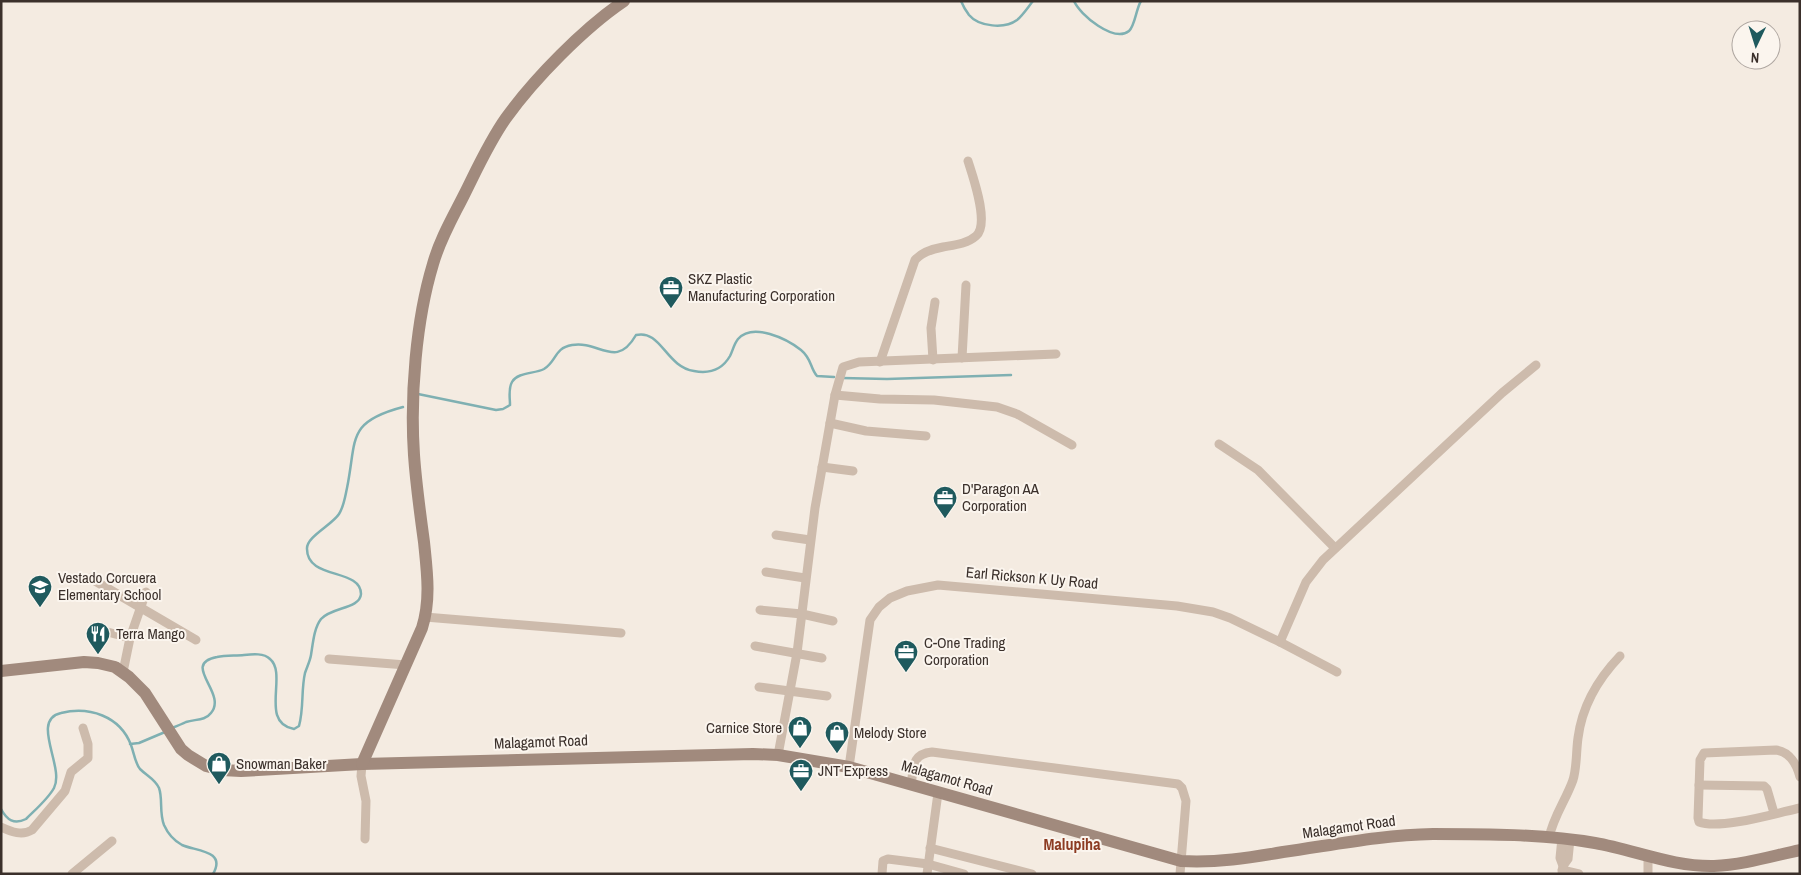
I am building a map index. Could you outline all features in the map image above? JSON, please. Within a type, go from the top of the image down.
[{"type":"street","points":[[365,839],[366,801],[361,776],[362,764],[426,617],[427,581],[414,454],[413,394],[423,310],[435,257],[485,152],[505,119],[542,76],[582,35],[624,1]]},
{"type":"street","points":[[880,362],[915,260],[926,252],[966,242],[978,234],[981,229],[981,212],[968,161]]},
{"type":"street","points":[[962,358],[966,285]]},
{"type":"street","points":[[933,360],[931,328],[936,302]]},
{"type":"street","points":[[778,755],[797,653],[810,540],[822,467],[835,395],[843,367],[858,362],[1056,354]]},
{"type":"street","points":[[1280,642],[1306,582],[1323,560],[1502,393],[1536,365]]},
{"type":"street","points":[[835,395],[880,399],[934,400],[997,408],[1017,414],[1072,445]]},
{"type":"street","points":[[830,423],[866,431],[926,436]]},
{"type":"street","points":[[1219,444],[1258,470],[1335,548]]},
{"type":"street","points":[[822,467],[853,471]]},
{"type":"street","points":[[776,535],[810,540]]},
{"type":"street","points":[[766,572],[805,578]]},
{"type":"street","points":[[90,578],[196,640]]},
{"type":"street","name":"Earl Rickson K Uy Road","points":[[849,767],[870,620],[874,612],[883,603],[898,594],[928,586],[950,585],[1177,606],[1213,612],[1245,625],[1337,672]]},
{"type":"street","points":[[123,672],[130,638],[146,592]]},
{"type":"street","points":[[760,610],[802,614],[833,621]]},
{"type":"street","points":[[426,617],[621,633]]},
{"type":"street","points":[[100,630],[130,638]]},
{"type":"street","points":[[755,646],[822,658]]},
{"type":"street","points":[[1580,874],[1562,870],[1560,838],[1554,819],[1573,779],[1577,739],[1582,715],[1599,680],[1620,656]]},
{"type":"street","points":[[330,658],[406,665]]},
{"type":"street","name":"Malagamot Road","points":[[1,670],[84,662],[107,664],[123,672],[145,693],[181,749],[206,766],[222,770],[240,771],[362,764],[730,753],[778,755],[849,767],[1180,867],[1374,838],[1415,835],[1560,838],[1598,844],[1680,863],[1714,866],[1800,850]]},
{"type":"street","points":[[759,687],[827,696]]},
{"type":"street","points":[[1,827],[21,833],[28,833],[59,801],[65,791],[71,772],[88,758],[88,744],[83,728]]},
{"type":"street","points":[[1799,775],[1791,758],[1782,751],[1706,753],[1701,756],[1698,818],[1699,822],[1709,824],[1732,822],[1800,808]]},
{"type":"street","points":[[912,785],[918,757],[922,753],[932,752],[1178,784],[1182,788],[1186,801],[1180,867]]},
{"type":"street","points":[[1699,785],[1764,786],[1767,789],[1774,814]]},
{"type":"street","points":[[927,874],[938,793]]},
{"type":"street","points":[[72,874],[112,841]]},
{"type":"street","points":[[930,848],[1032,874]]},
{"type":"street","points":[[1648,856],[1648,874]]},
{"type":"street","points":[[882,874],[883,861],[888,859],[928,864],[964,874]]},
{"type":"waterway","points":[[961,1],[973,19],[985,24],[999,26],[1017,20],[1033,1]]},
{"type":"waterway","points":[[1074,1],[1077,7],[1098,26],[1123,34],[1131,29],[1141,1]]},
{"type":"waterway","points":[[418,394],[496,410],[503,409],[510,405],[509,393],[512,382],[518,376],[544,369],[562,349],[572,345],[582,345],[607,351],[621,351],[629,345],[636,335],[645,335],[652,338],[684,368],[705,372],[715,370],[723,365],[730,356],[738,339],[744,334],[761,332],[779,337],[801,350],[817,376],[834,377]]},
{"type":"waterway","points":[[842,378],[887,379],[1011,375]]},
{"type":"waterway","points":[[172,728],[186,722],[203,719],[211,713],[215,705],[214,697],[203,673],[203,666],[207,661],[220,656],[255,654],[268,657],[275,666],[278,718],[284,725],[294,729],[299,726],[305,673],[311,657],[317,627],[321,619],[326,615],[356,603],[361,594],[359,586],[353,580],[315,565],[309,559],[308,545],[341,511],[354,445],[357,435],[363,426],[372,419],[403,407]]},
{"type":"waterway","points":[[1,809],[8,819],[18,822],[22,821],[41,804],[54,788],[56,779],[55,768],[48,734],[48,725],[52,717],[72,711],[93,712],[111,720],[126,735],[138,767],[159,788],[161,810],[167,831],[173,839],[182,845],[201,850],[213,856],[216,860],[213,874]]},
{"type":"waterway","points":[[130,744],[139,743],[165,732]]},
{"type":"place","name":"SKZ Plastic Manufacturing Corporation","points":[[671,309]]},
{"type":"place","name":"D'Paragon AA Corporation","points":[[945,519]]},
{"type":"place","name":"Vestado Corcuera Elementary School","points":[[40,608]]},
{"type":"place","name":"Terra Mango","points":[[98,655]]},
{"type":"place","name":"C-One Trading Corporation","points":[[906,673]]},
{"type":"place","name":"Carnice Store","points":[[800,749]]},
{"type":"place","name":"Melody Store","points":[[837,754]]},
{"type":"place","name":"Snowman Baker","points":[[219,785]]},
{"type":"place","name":"JNT Express","points":[[801,792]]},
{"type":"district","name":"Malupiha","points":[[1072,844]]}]
